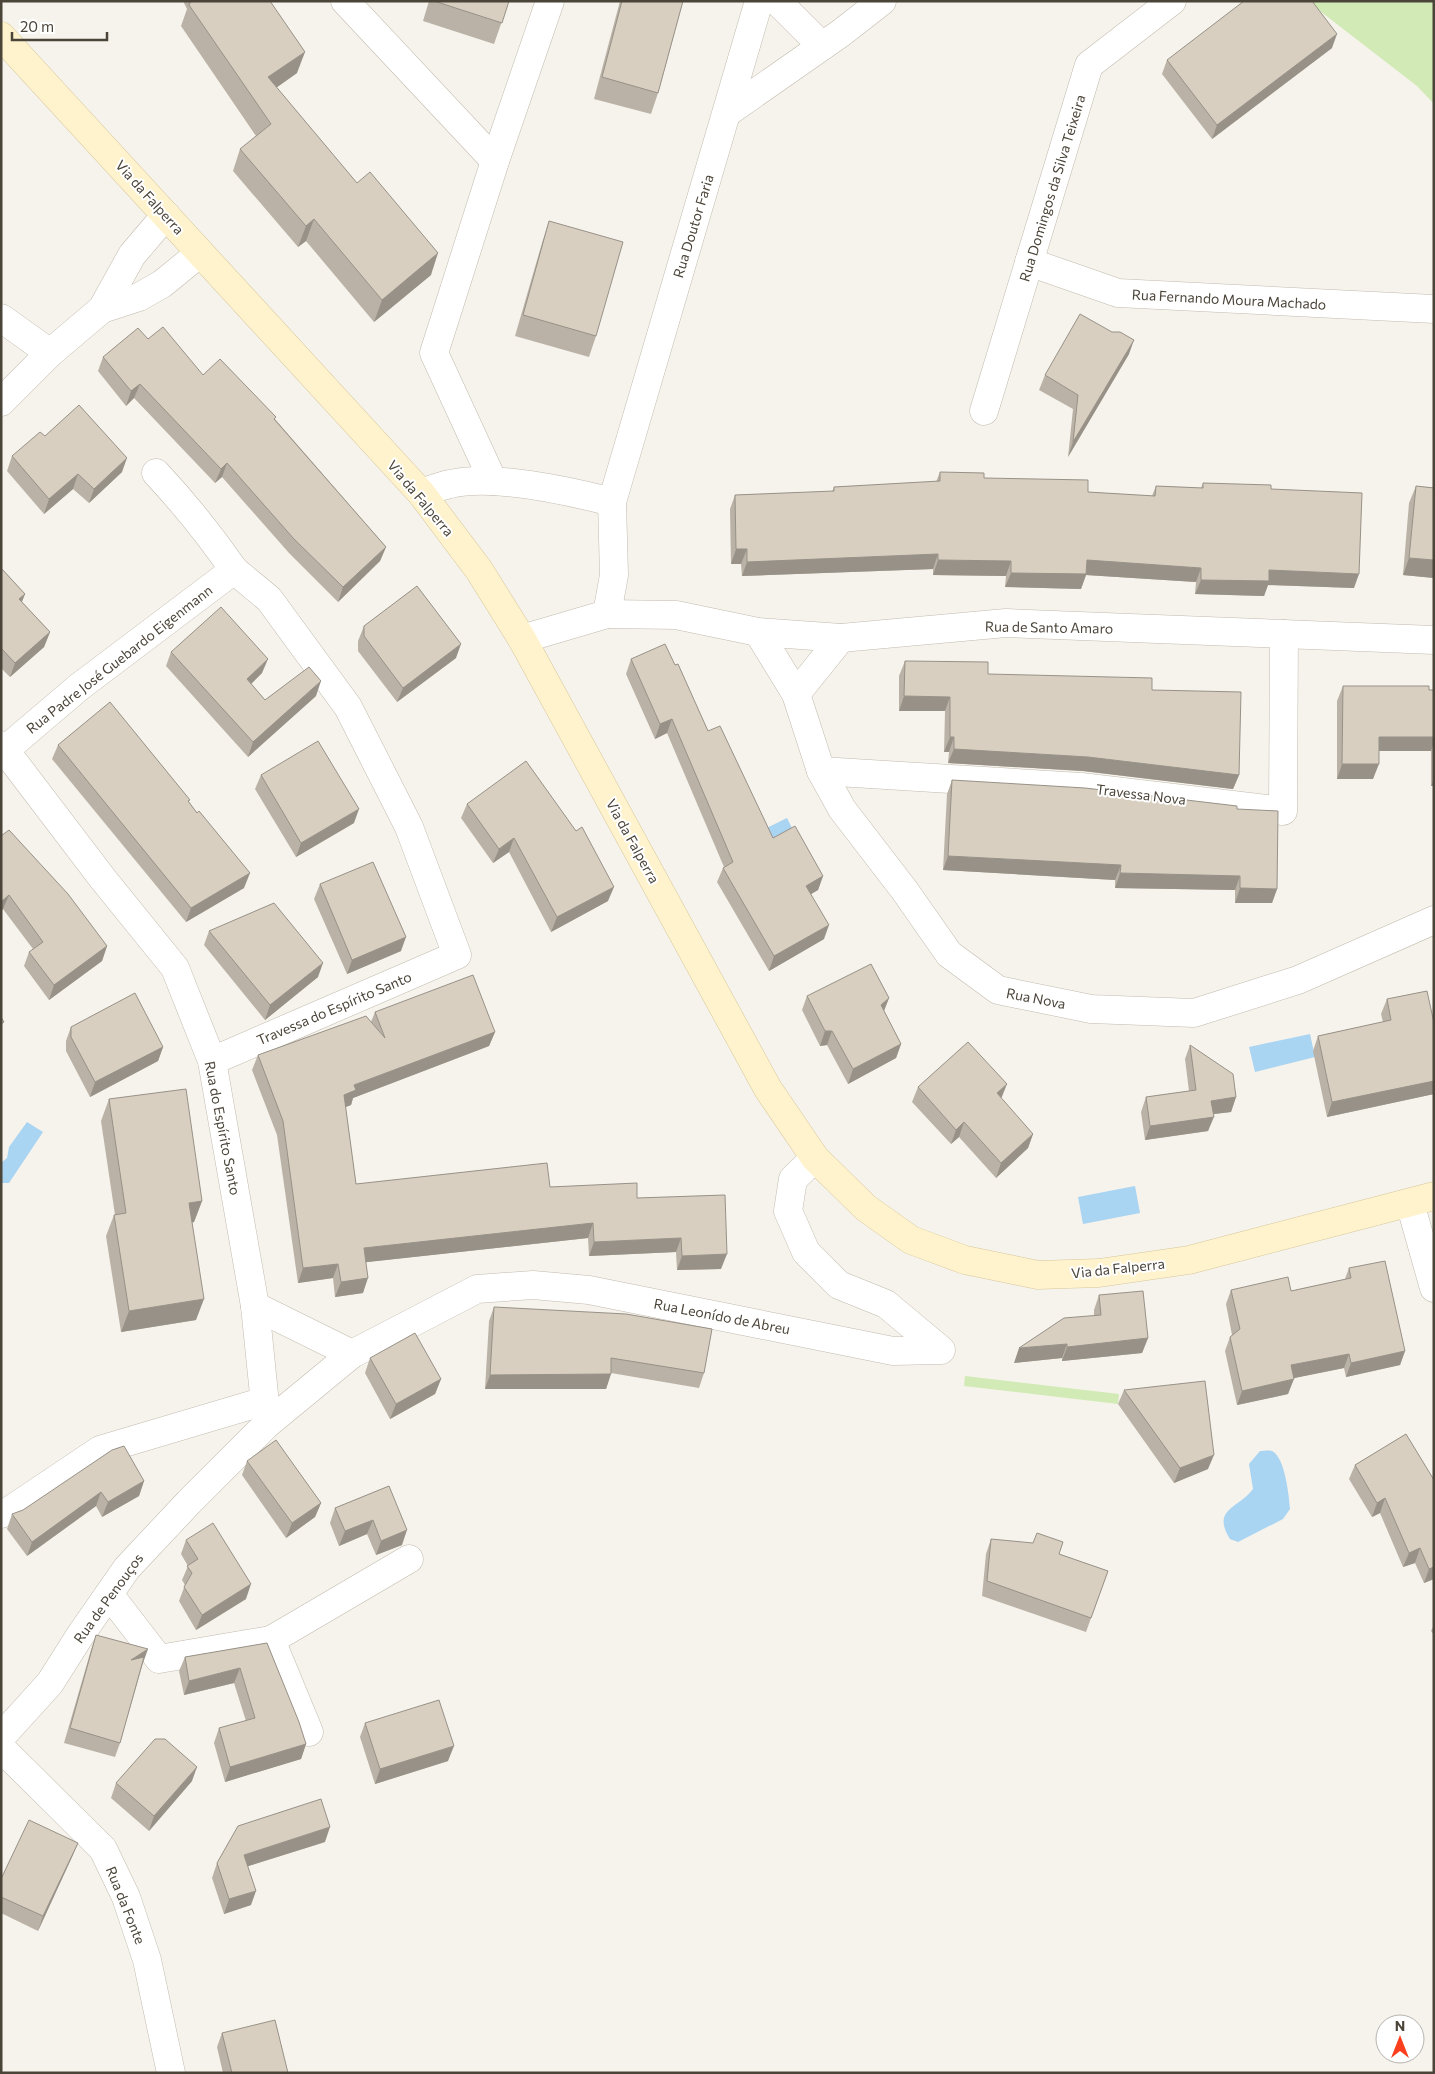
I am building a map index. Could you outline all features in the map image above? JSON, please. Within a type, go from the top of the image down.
[{"type":"main road","name":"Via da Falperra","points":[[1,36],[421,493],[479,570],[522,639],[768,1089],[815,1158],[866,1208],[910,1240],[965,1260],[1038,1274],[1099,1274],[1189,1260],[1422,1199]]},
{"type":"street","points":[[345,1],[495,161]]},
{"type":"street","points":[[493,481],[434,352],[495,161],[550,1]]},
{"type":"street","name":"Rua Doutor Faria","points":[[607,614],[614,575],[612,502],[728,112],[759,1]]},
{"type":"street","points":[[777,1],[822,46]]},
{"type":"street","points":[[728,112],[882,1]]},
{"type":"street","name":"Rua Domingos da Silva Teixeira","points":[[984,411],[1089,65],[1172,1]]},
{"type":"street","points":[[102,310],[132,255],[166,215]]},
{"type":"street","points":[[1,402],[50,352],[102,310],[139,297],[162,284],[200,253]]},
{"type":"street","name":"Rua Fernando Moura Machado","points":[[1029,262],[1118,293],[1434,309]]},
{"type":"street","points":[[1,318],[50,352]]},
{"type":"street","points":[[156,474],[185,503],[210,534],[234,570]]},
{"type":"street","points":[[421,493],[452,484],[493,481],[572,492],[612,502]]},
{"type":"street","name":"Rua Padre José Guebardo Eigenmann","points":[[3,748],[79,687],[234,570]]},
{"type":"street","name":"Travessa do Espírito Santo","points":[[212,1061],[457,956],[409,827],[348,707],[269,599],[234,570]]},
{"type":"street","name":"Rua de Santo Amaro","points":[[522,639],[607,614],[676,615],[758,632],[841,638],[1006,623],[1434,640]]},
{"type":"street","name":"Rua Nova","points":[[758,632],[796,694],[821,771],[842,809],[905,891],[949,954],[998,990],[1091,1009],[1194,1013],[1298,980],[1434,920]]},
{"type":"street","name":"Travessa Nova","points":[[821,771],[1081,787],[1283,811],[1284,634]]},
{"type":"street","points":[[796,694],[841,638]]},
{"type":"street","name":"Rua do Espírito Santo","points":[[3,748],[103,879],[175,968],[212,1061],[255,1306],[266,1412]]},
{"type":"street","name":"Rua Leonído de Abreu","points":[[266,1412],[352,1354],[477,1289],[532,1284],[589,1290],[893,1351],[940,1350],[886,1304],[839,1285],[806,1252],[788,1211],[793,1179],[815,1158]]},
{"type":"street","points":[[1422,1199],[1434,1288]]},
{"type":"street","points":[[255,1306],[352,1354]]},
{"type":"street","points":[[1,1514],[9,1511],[100,1450],[266,1412]]},
{"type":"street","name":"Rua de Penouços","points":[[1,1737],[50,1683],[81,1634],[127,1568],[189,1502],[266,1412]]},
{"type":"street","points":[[109,1594],[159,1659],[272,1640],[409,1559]]},
{"type":"street","points":[[272,1640],[309,1732]]},
{"type":"street","name":"Rua da Fonte","points":[[1,1748],[103,1849],[126,1897],[147,1960],[171,2073]]},
{"type":"green space","points":[[1307,1],[1434,1],[1434,104],[1417,86]]},
{"type":"green space","points":[[965,1376],[1119,1394],[1118,1404],[964,1386]]},
{"type":"water","points":[[787,818],[797,838],[740,841]]},
{"type":"water","points":[[1310,1034],[1315,1057],[1255,1072],[1249,1047]]},
{"type":"water","points":[[27,1122],[43,1132],[9,1183],[2,1183],[1,1163],[7,1158],[9,1147]]},
{"type":"water","points":[[1135,1186],[1140,1213],[1083,1224],[1078,1197]]},
{"type":"water","points":[[1260,1451],[1272,1451],[1280,1461],[1286,1477],[1290,1509],[1283,1519],[1238,1542],[1230,1539],[1225,1529],[1225,1515],[1253,1489],[1249,1464]]},
{"type":"building","points":[[191,1],[270,1],[305,52],[268,77],[357,183],[370,172],[438,253],[382,300],[314,219],[306,226],[240,149],[271,124],[189,5]]},
{"type":"building","points":[[434,1],[509,1],[502,23]]},
{"type":"building","points":[[622,1],[683,1],[658,93],[602,77]]},
{"type":"building","points":[[1244,1],[1312,1],[1337,34],[1217,125],[1167,60]]},
{"type":"building","points":[[549,221],[623,242],[596,336],[523,315]]},
{"type":"building","points":[[1080,314],[1112,332],[1120,332],[1134,340],[1073,442],[1078,395],[1045,375]]},
{"type":"building","points":[[163,327],[203,375],[220,359],[276,417],[274,419],[386,547],[343,587],[294,539],[227,463],[221,469],[140,384],[131,391],[103,357],[138,328],[148,339]]},
{"type":"building","points":[[79,405],[127,458],[94,489],[78,474],[49,499],[12,456],[40,432],[45,436]]},
{"type":"building","points":[[940,472],[984,473],[984,478],[1088,480],[1088,492],[1155,496],[1156,486],[1203,488],[1203,483],[1271,485],[1271,489],[1362,493],[1359,574],[1269,570],[1269,581],[1201,580],[1201,568],[1087,560],[1086,574],[1011,573],[1011,561],[938,560],[938,554],[747,562],[747,549],[736,549],[735,495],[834,491],[834,487],[940,481]]},
{"type":"building","points":[[1416,486],[1434,488],[1434,560],[1409,558]]},
{"type":"building","points":[[1,568],[25,594],[19,599],[50,632],[15,663],[1,648]]},
{"type":"building","points":[[417,586],[461,644],[403,688],[364,636],[364,626]]},
{"type":"building","points":[[221,607],[268,659],[247,679],[265,700],[309,667],[321,681],[253,742],[171,652]]},
{"type":"building","points":[[665,644],[675,665],[678,664],[708,731],[720,726],[773,838],[795,826],[823,876],[806,886],[829,925],[774,956],[723,868],[733,862],[672,719],[660,724],[631,659]]},
{"type":"building","points":[[905,661],[988,662],[988,674],[1152,678],[1152,690],[1241,692],[1239,775],[1088,757],[954,749],[954,737],[950,737],[950,697],[904,696]]},
{"type":"building","points":[[1343,686],[1429,686],[1429,690],[1434,690],[1434,737],[1379,737],[1379,764],[1342,764]]},
{"type":"building","points":[[110,702],[190,800],[188,801],[197,813],[199,811],[250,873],[191,908],[58,745]]},
{"type":"building","points":[[318,741],[359,809],[301,843],[261,775]]},
{"type":"building","points":[[526,761],[576,831],[582,827],[614,887],[557,917],[514,838],[499,849],[467,804]]},
{"type":"building","points":[[952,780],[1085,788],[1237,806],[1237,809],[1278,811],[1277,889],[1240,888],[1240,876],[1120,873],[1121,865],[948,856]]},
{"type":"building","points":[[9,830],[68,894],[107,946],[54,985],[29,952],[43,942],[9,895],[1,900],[1,836]]},
{"type":"building","points":[[373,862],[406,937],[352,960],[320,884]]},
{"type":"building","points":[[274,903],[323,963],[270,1005],[209,931]]},
{"type":"building","points":[[871,964],[889,998],[881,1005],[901,1044],[853,1069],[832,1031],[825,1031],[807,996]]},
{"type":"building","points":[[473,975],[495,1032],[354,1085],[356,1090],[344,1095],[356,1184],[547,1163],[550,1187],[637,1183],[637,1198],[725,1195],[727,1254],[682,1256],[681,1238],[594,1242],[593,1223],[364,1248],[368,1278],[341,1282],[338,1264],[303,1268],[283,1121],[258,1055],[366,1016],[385,1038],[375,1012]]},
{"type":"building","points":[[1427,991],[1434,1023],[1434,1081],[1332,1102],[1318,1036],[1391,1020],[1387,999]]},
{"type":"building","points":[[135,993],[163,1047],[95,1082],[71,1037],[71,1027]]},
{"type":"building","points":[[968,1042],[1007,1084],[997,1093],[1033,1134],[1001,1163],[964,1122],[956,1130],[918,1087]]},
{"type":"building","points":[[1190,1045],[1233,1074],[1236,1097],[1211,1101],[1214,1117],[1150,1126],[1146,1097],[1196,1090]]},
{"type":"building","points":[[186,1089],[202,1201],[189,1203],[204,1299],[129,1311],[114,1215],[126,1213],[109,1099]]},
{"type":"building","points":[[1385,1261],[1405,1351],[1351,1363],[1349,1354],[1291,1365],[1294,1379],[1242,1391],[1230,1337],[1240,1329],[1231,1290],[1288,1277],[1291,1291],[1351,1278],[1349,1268]]},
{"type":"building","points":[[1143,1291],[1148,1338],[1067,1347],[1067,1344],[1019,1348],[1064,1318],[1101,1315],[1099,1295]]},
{"type":"building","points":[[494,1307],[626,1314],[712,1329],[704,1373],[611,1358],[611,1374],[490,1375]]},
{"type":"building","points":[[415,1333],[441,1379],[396,1404],[370,1358]]},
{"type":"building","points":[[1205,1381],[1214,1455],[1180,1468],[1124,1390]]},
{"type":"building","points":[[1406,1434],[1434,1480],[1434,1567],[1429,1569],[1420,1548],[1409,1553],[1385,1498],[1377,1503],[1355,1465]]},
{"type":"building","points":[[276,1440],[321,1503],[292,1523],[247,1461]]},
{"type":"building","points":[[124,1446],[144,1481],[108,1502],[101,1492],[32,1542],[12,1514],[23,1510],[112,1450]]},
{"type":"building","points":[[389,1486],[407,1530],[381,1541],[373,1520],[345,1531],[335,1508]]},
{"type":"building","points":[[213,1523],[251,1584],[202,1615],[184,1587],[192,1573],[187,1566],[198,1559],[186,1540]]},
{"type":"building","points":[[1037,1533],[1063,1542],[1059,1554],[1108,1571],[1091,1618],[987,1581],[991,1539],[1033,1543]]},
{"type":"building","points":[[96,1635],[148,1649],[131,1660],[144,1657],[120,1743],[70,1728]]},
{"type":"building","points":[[267,1643],[306,1744],[230,1767],[219,1728],[255,1718],[240,1668],[189,1681],[185,1657]]},
{"type":"building","points":[[439,1700],[454,1746],[380,1769],[365,1723]]},
{"type":"building","points":[[155,1739],[165,1739],[197,1767],[154,1816],[116,1783]]},
{"type":"building","points":[[321,1799],[330,1827],[244,1855],[256,1891],[229,1899],[217,1863],[238,1826]]},
{"type":"building","points":[[29,1820],[78,1843],[43,1916],[1,1897],[1,1879]]},
{"type":"building","points":[[275,2020],[288,2073],[232,2073],[222,2033]]}]
